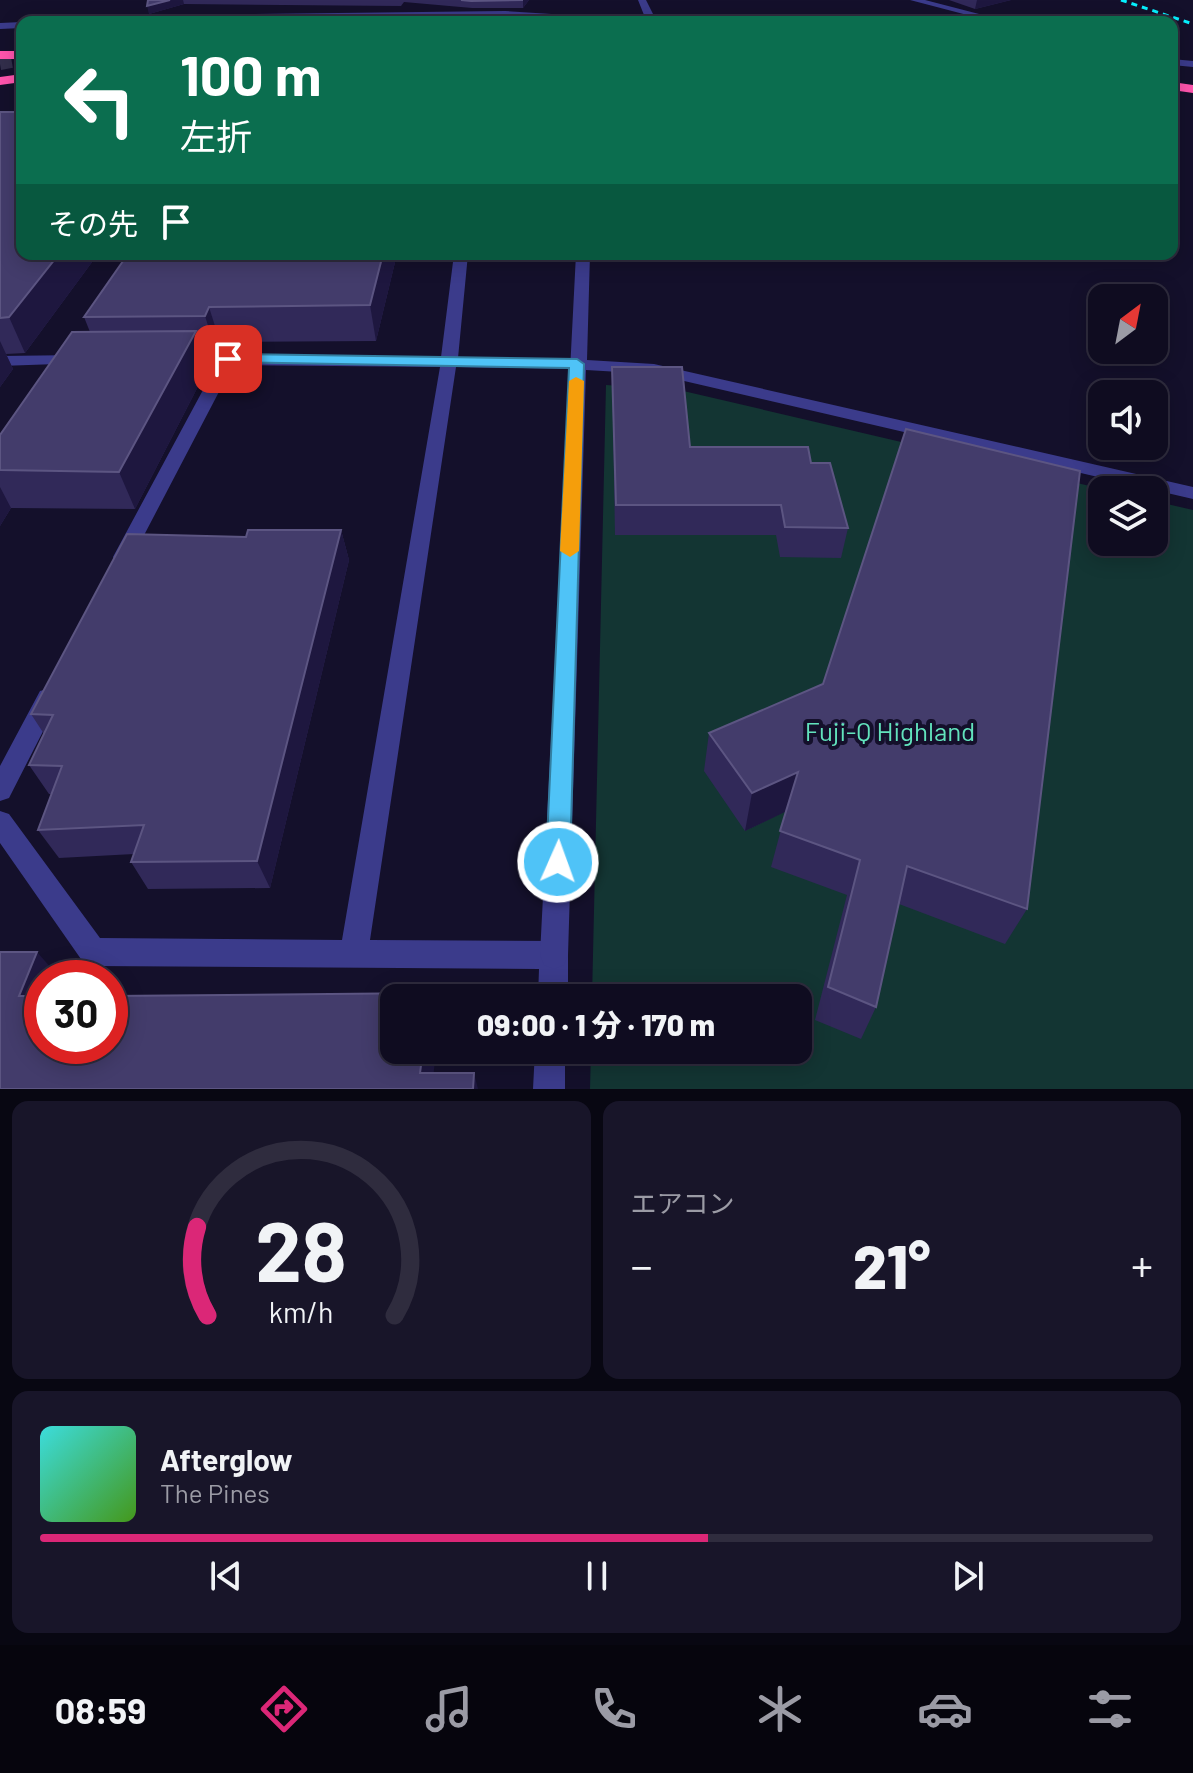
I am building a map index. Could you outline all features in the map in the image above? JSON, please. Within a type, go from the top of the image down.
[{"type":"street","points":[[914,0],[980,16]]},
{"type":"street","points":[[410,16],[536,16]]},
{"type":"street","points":[[354,954],[449,362],[460,260]]},
{"type":"street","points":[[553,984],[583,260]]},
{"type":"street","points":[[167,359],[577,364],[654,369],[1193,493]]},
{"type":"street","points":[[110,581],[228,359]]},
{"type":"street","points":[[0,361],[91,360]]},
{"type":"street","points":[[0,790],[59,679]]},
{"type":"street","points":[[0,822],[93,952],[554,955]]},
{"type":"street","points":[[549,1089],[550,1064]]},
{"type":"green space","name":"Fuji-Q Highland","points":[[606,385],[679,390],[1088,486],[1088,556],[1168,556],[1168,504],[1193,510],[1193,1089],[590,1089],[591,1064],[812,1064],[812,984],[592,984]]},
{"type":"building","points":[[148,0],[170,0],[147,6]]},
{"type":"building","points":[[0,112],[16,112],[16,260],[54,260],[9,317],[0,318]]},
{"type":"building","points":[[124,260],[381,260],[370,305],[209,307],[205,316],[84,317]]},
{"type":"building","points":[[196,331],[119,472],[0,470],[0,435],[72,332]]},
{"type":"building","points":[[612,367],[682,367],[690,447],[808,447],[811,463],[830,463],[848,528],[785,527],[781,505],[616,505]]},
{"type":"building","points":[[906,429],[1080,471],[1027,909],[907,866],[876,1007],[828,987],[860,860],[780,831],[798,772],[752,793],[709,733],[823,684]]},
{"type":"building","points":[[248,530],[341,530],[257,861],[131,862],[144,825],[38,830],[62,766],[29,765],[53,715],[31,714],[127,534],[246,537]]},
{"type":"building","points":[[0,952],[37,952],[34,960],[24,960],[24,984],[19,996],[24,996],[24,1064],[128,1064],[128,996],[380,993],[380,1064],[421,1064],[420,1073],[474,1073],[473,1089],[0,1089]]},
{"type":"tunnel","points":[[0,64],[16,61]]},
{"type":"railway","points":[[1121,0],[1169,16]]},
{"type":"railway","points":[[1178,19],[1193,24]]},
{"type":"slow traffic","points":[[570,551],[576,381]]},
{"type":"route","points":[[228,359],[577,364],[558,862]]}]
